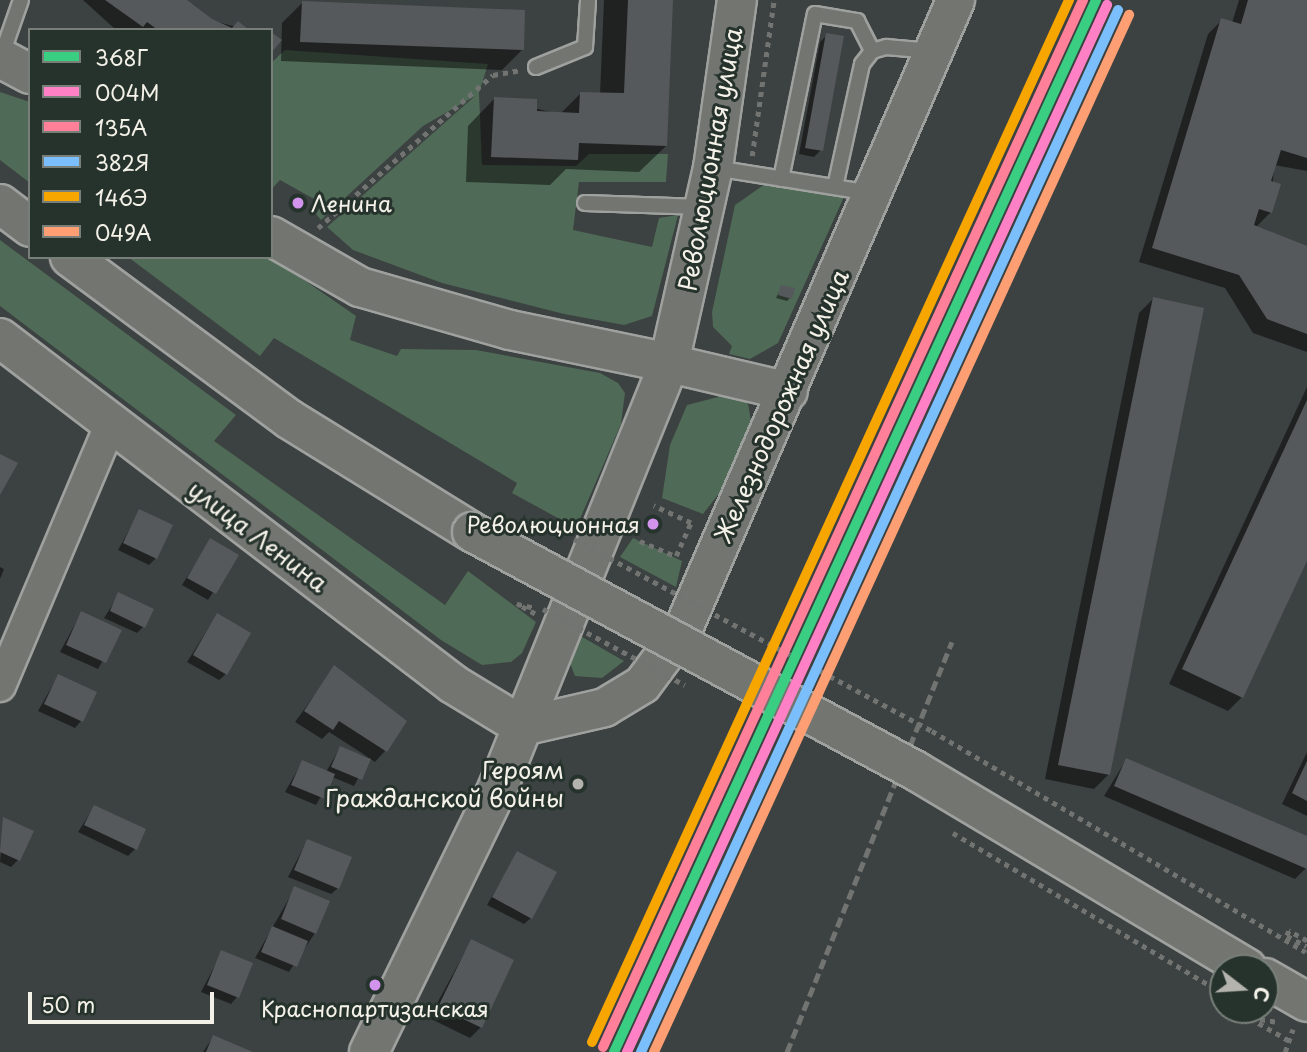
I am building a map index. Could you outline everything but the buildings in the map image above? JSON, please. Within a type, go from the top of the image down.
[{"type":"main road","name":"Революционная улица","points":[[369,1052],[522,726],[669,363],[713,168],[737,0]]},
{"type":"main road","points":[[0,58],[28,73]]},
{"type":"main road","points":[[0,82],[28,88]]},
{"type":"main road","points":[[0,204],[28,225]]},
{"type":"main road","points":[[273,237],[360,287],[510,330],[669,363]]},
{"type":"main road","points":[[73,259],[289,419],[472,532],[916,771],[1223,954]]},
{"type":"main road","name":"улица Ленина","points":[[0,338],[453,684],[522,726]]},
{"type":"main road","points":[[1279,986],[1307,1002]]},
{"type":"street","name":"Железнодорожная улица","points":[[522,726],[604,707],[642,684],[682,630],[788,391],[955,0]]},
{"type":"street","points":[[669,363],[788,391]]},
{"type":"street","points":[[0,686],[111,423]]},
{"type":"lane","points":[[0,58],[21,0]]},
{"type":"lane","points":[[536,67],[585,47],[588,0]]},
{"type":"lane","points":[[781,179],[815,14],[857,21],[872,51]]},
{"type":"lane","points":[[872,51],[933,51]]},
{"type":"lane","points":[[835,187],[862,64],[872,51]]},
{"type":"lane","points":[[713,168],[873,193]]},
{"type":"lane","points":[[585,203],[705,208]]},
{"type":"path","points":[[314,231],[493,75],[536,67]]},
{"type":"path","points":[[640,541],[676,556],[691,523],[654,506]]},
{"type":"path","points":[[580,533],[556,520],[571,538],[932,731],[1307,950]]},
{"type":"path","points":[[537,606],[517,604],[545,620]]},
{"type":"path","points":[[543,609],[690,688]]},
{"type":"path","points":[[940,825],[1209,985]]},
{"type":"path","points":[[1307,940],[1289,932],[1287,936],[1307,950]]},
{"type":"path","points":[[1260,1024],[1288,1040]]},
{"type":"green space","points":[[285,50],[488,64],[479,93],[482,165],[576,166],[589,154],[668,154],[666,182],[579,182],[573,230],[652,247],[659,218],[678,215],[652,316],[624,325],[564,314],[442,283],[353,250],[327,227],[475,96],[423,126],[321,220],[316,214],[323,204],[280,180],[273,188],[273,61]]},
{"type":"green space","points":[[0,92],[28,101],[28,181],[0,160]]},
{"type":"green space","points":[[768,182],[844,197],[778,343],[750,359],[729,354],[732,346],[713,327],[712,312],[735,205]]},
{"type":"green space","points":[[0,240],[236,415],[214,441],[445,605],[468,571],[536,622],[522,653],[511,662],[482,665],[441,640],[0,306]]},
{"type":"green space","points":[[273,258],[356,316],[350,340],[397,356],[401,349],[476,350],[600,373],[618,383],[625,393],[621,424],[576,528],[512,493],[517,483],[274,338],[260,356],[131,259]]},
{"type":"green space","points":[[721,387],[748,404],[752,426],[736,472],[703,514],[662,498],[670,445],[687,405],[718,397]]},
{"type":"green space","points":[[633,538],[682,561],[676,587],[620,557]]},
{"type":"green space","points":[[577,634],[624,661],[602,678],[575,676],[568,658]]},
{"type":"railway","points":[[787,1052],[952,642]]},
{"type":"transit line","name":"146Э","points":[[592,1042],[1069,0]]},
{"type":"transit line","name":"135А","points":[[603,1047],[1083,0]]},
{"type":"transit line","name":"368Г","points":[[614,1052],[1096,0]]},
{"type":"transit line","name":"004М","points":[[627,1052],[1107,5]]},
{"type":"transit line","name":"382Я","points":[[641,1052],[1118,10]]},
{"type":"transit line","name":"049А","points":[[654,1052],[1129,15]]},
{"type":"place","name":"Ленина","points":[[298,203]]},
{"type":"place","name":"Революционная","points":[[653,524]]},
{"type":"place","name":"Героям Гражданской войны","points":[[578,784]]},
{"type":"place","name":"Краснопартизанская","points":[[375,985]]}]
